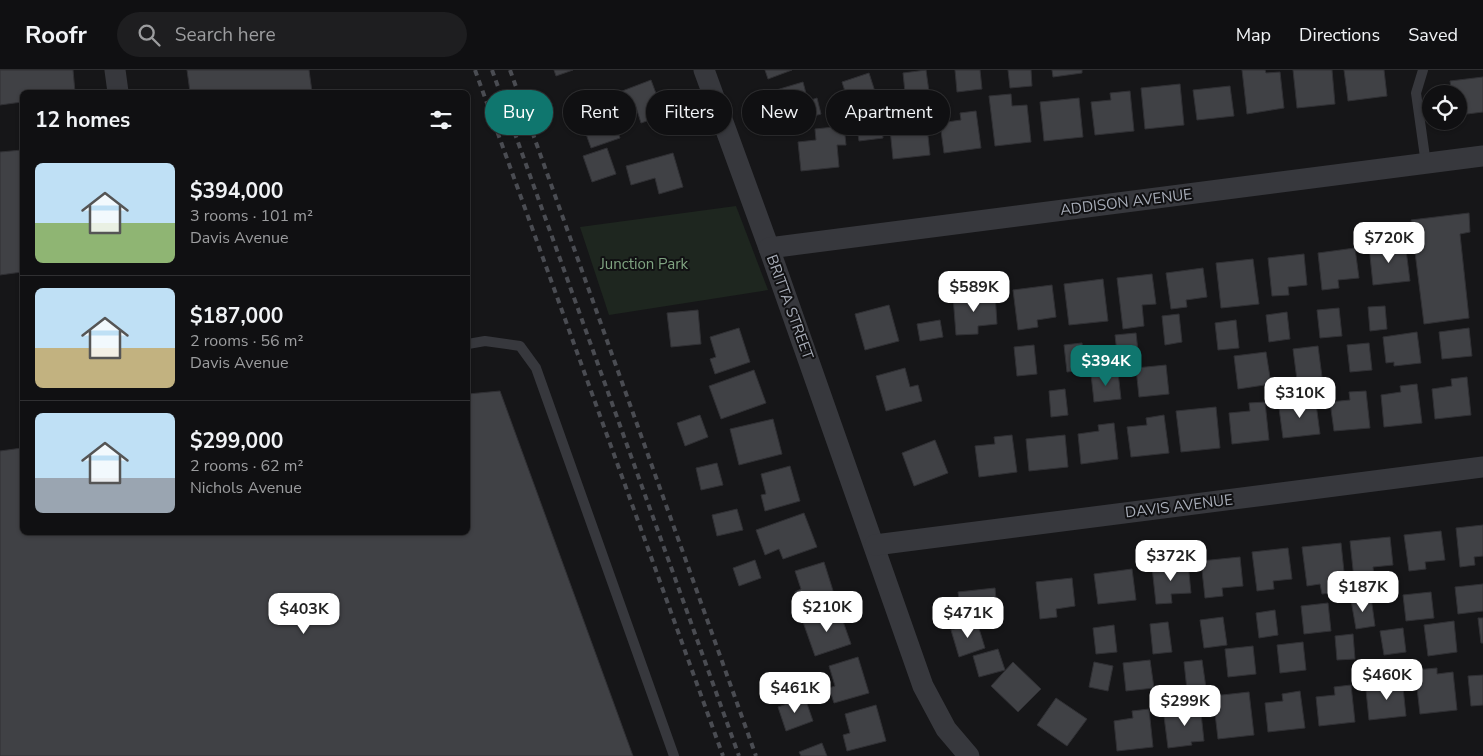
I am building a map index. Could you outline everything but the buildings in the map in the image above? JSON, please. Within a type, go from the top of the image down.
[{"type":"street","points":[[115,70],[118,90]]},
{"type":"street","name":"BRITTA STREET","points":[[704,70],[924,686],[946,729],[969,756]]},
{"type":"street","name":"ADDISON AVENUE","points":[[769,248],[1483,156]]},
{"type":"street","name":"DAVIS AVENUE","points":[[875,545],[1483,467]]},
{"type":"lane","points":[[1423,70],[1416,94],[1426,164]]},
{"type":"lane","points":[[470,344],[485,341],[520,346],[536,368],[674,756]]},
{"type":"green space","name":"Junction Park","points":[[736,206],[768,290],[609,315],[580,227]]},
{"type":"railway","points":[[475,70],[723,756]]},
{"type":"railway","points":[[492,70],[739,756]]},
{"type":"railway","points":[[510,70],[756,756]]}]
